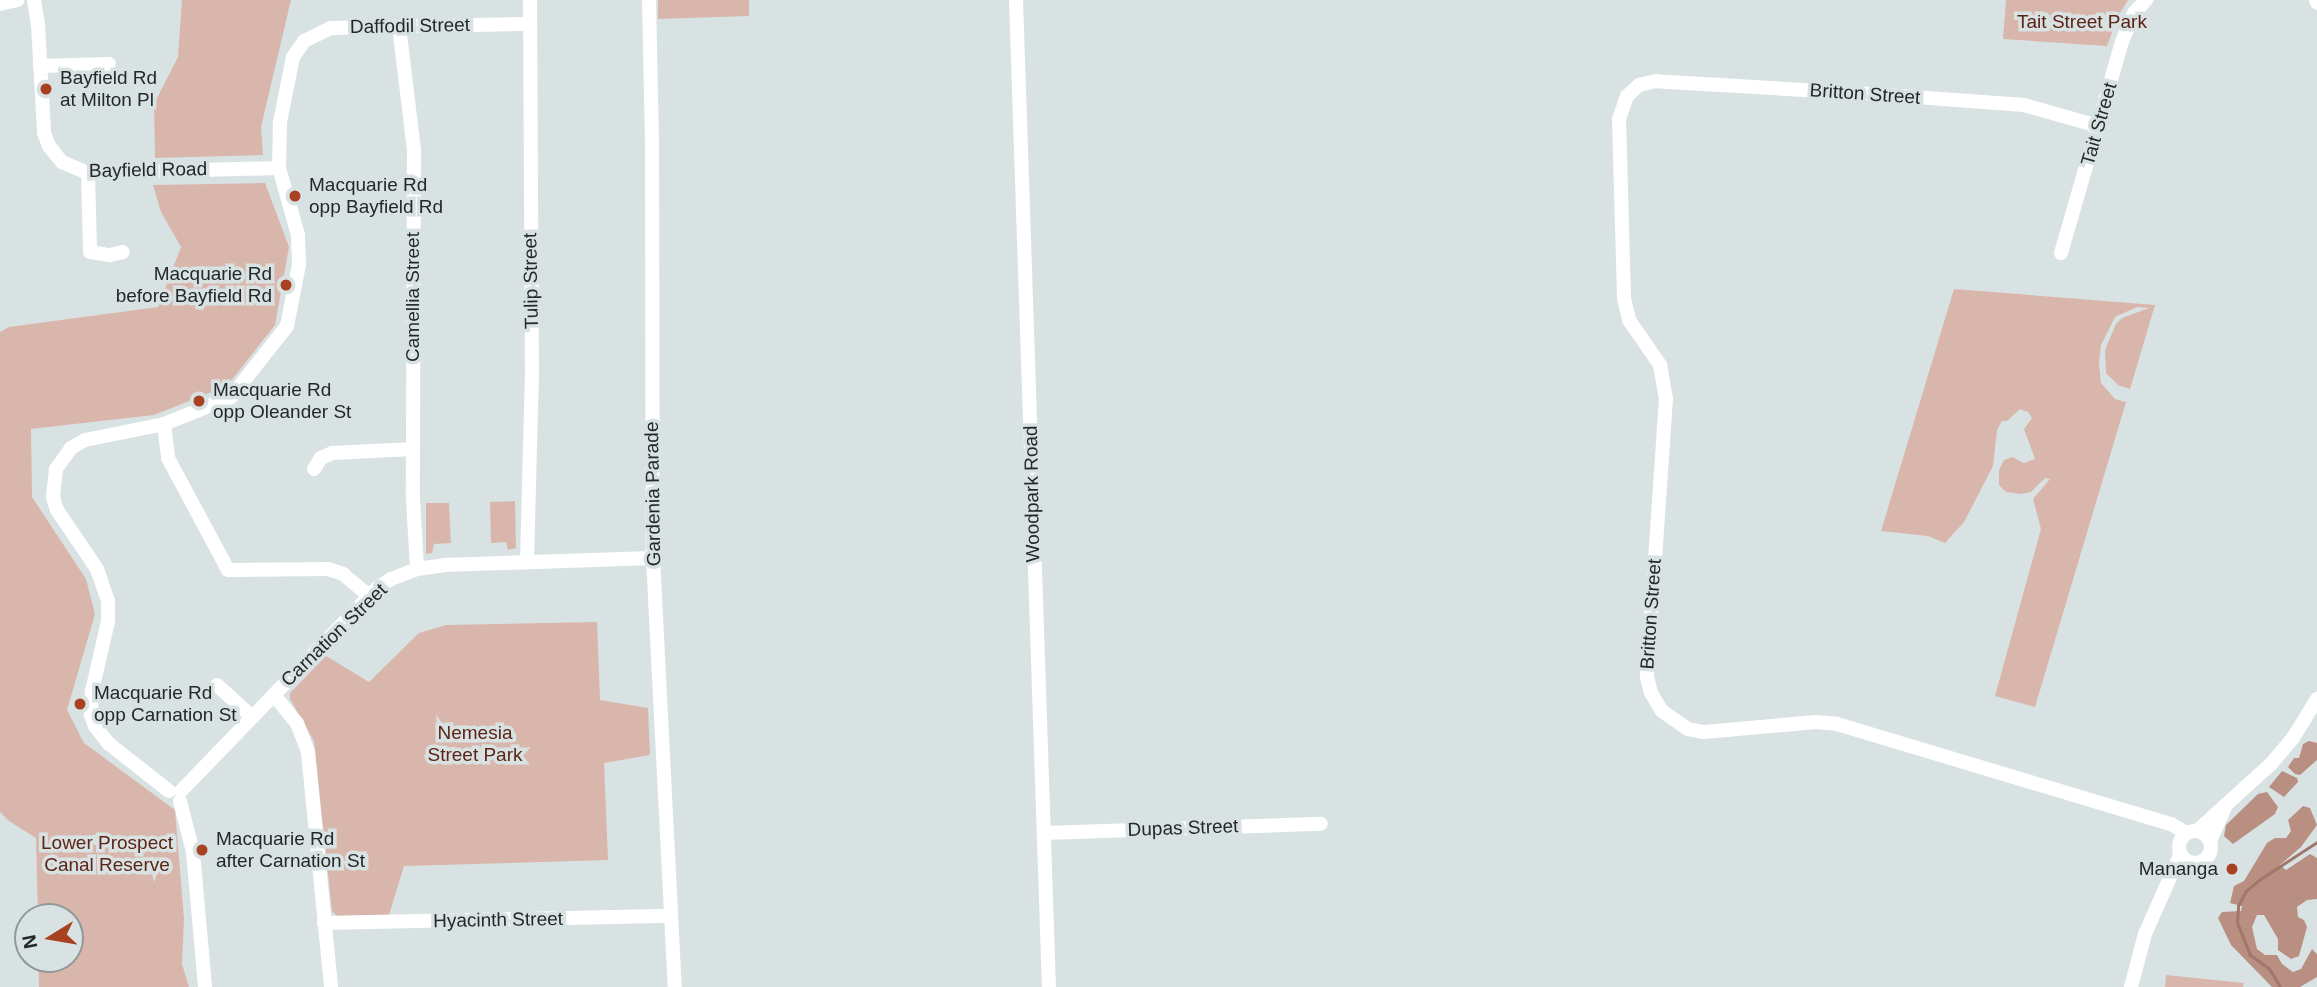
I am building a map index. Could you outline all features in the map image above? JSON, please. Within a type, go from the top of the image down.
[{"type":"street","points":[[0,4],[18,0]]},
{"type":"street","name":"Bayfield Road","points":[[34,0],[46,140],[62,162],[88,173],[279,168]]},
{"type":"street","name":"Tulip Street","points":[[527,562],[532,377],[528,24],[530,0]]},
{"type":"street","name":"Gardenia Parade","points":[[649,0],[653,558],[675,987]]},
{"type":"street","name":"Woodpark Road","points":[[1016,0],[1049,987]]},
{"type":"street","name":"Tait Street","points":[[2061,253],[2127,27],[2146,0]]},
{"type":"street","name":"Daffodil Street","points":[[279,168],[282,110],[298,48],[313,35],[326,29],[528,24]]},
{"type":"street","name":"Camellia Street","points":[[399,26],[414,150],[413,449],[414,552],[417,569]]},
{"type":"street","points":[[40,66],[108,64]]},
{"type":"street","name":"Britton Street","points":[[2098,126],[2040,108],[2009,103],[1656,81],[1629,90],[1619,119],[1624,298],[1629,320],[1654,355],[1666,386],[1647,666],[1648,686],[1658,706],[1674,722],[1704,732],[1803,723],[1837,724],[2161,823],[2185,840]]},
{"type":"street","points":[[205,987],[193,852],[177,794],[109,744],[95,726],[91,715],[92,691],[108,621],[108,601],[97,569],[57,510],[53,487],[61,461],[77,444],[94,437],[164,424],[232,397],[286,326],[296,284],[298,235],[279,168]]},
{"type":"street","points":[[88,173],[90,252],[99,255],[124,252]]},
{"type":"street","points":[[164,424],[164,445],[182,486],[228,570],[328,569],[343,574],[369,596]]},
{"type":"street","points":[[314,470],[325,456],[337,452],[413,449]]},
{"type":"street","name":"Carnation Street","points":[[177,794],[384,583],[417,569],[653,558]]},
{"type":"street","points":[[217,685],[251,716]]},
{"type":"street","points":[[274,695],[297,723],[308,752],[331,987]]},
{"type":"street","points":[[2168,884],[2193,864],[2208,857],[2210,841],[2225,808],[2293,738],[2317,699]]},
{"type":"street","points":[[2131,987],[2145,934],[2185,840],[2217,811],[2225,808]]},
{"type":"street","name":"Dupas Street","points":[[1044,833],[1321,824]]},
{"type":"street","points":[[2185,840],[2210,841]]},
{"type":"street","points":[[2185,840],[2193,864]]},
{"type":"street","name":"Hyacinth Street","points":[[324,923],[671,916]]},
{"type":"green space","points":[[182,0],[291,0],[261,127],[263,155],[155,158],[154,104],[178,57]]},
{"type":"green space","points":[[658,0],[749,0],[749,16],[658,19]]},
{"type":"green space","name":"Tait Street Park","points":[[2006,0],[2128,0],[2118,16],[2107,46],[2003,39]]},
{"type":"green space","name":"Lower Prospect Canal Reserve","points":[[265,183],[289,247],[275,325],[227,386],[154,415],[31,429],[32,497],[86,579],[95,614],[67,710],[84,743],[175,810],[184,919],[182,964],[189,987],[39,987],[38,973],[84,973],[84,903],[38,903],[36,838],[0,812],[0,332],[9,327],[158,307],[181,247],[161,212],[153,185]]},
{"type":"green space","points":[[1954,289],[2155,305],[2130,389],[2118,385],[2106,373],[2105,350],[2116,324],[2122,318],[2149,308],[2137,307],[2115,317],[2101,345],[2101,383],[2115,399],[2126,402],[2035,707],[1995,696],[2041,529],[2033,499],[2050,479],[2045,478],[2031,492],[2021,494],[2006,492],[1999,485],[1999,470],[2004,460],[2012,457],[2024,463],[2035,459],[2024,429],[2032,418],[2028,412],[2020,409],[2007,421],[2002,421],[1997,430],[1993,466],[1964,522],[1945,543],[1928,536],[1881,531]]},
{"type":"green space","points":[[515,501],[516,548],[508,550],[506,542],[491,543],[490,502]]},
{"type":"green space","points":[[426,503],[449,503],[451,543],[434,544],[432,553],[426,554]]},
{"type":"green space","name":"Nemesia Street Park","points":[[597,622],[600,700],[648,708],[650,755],[604,763],[608,860],[404,866],[389,915],[337,916],[332,911],[314,741],[290,699],[290,693],[326,656],[369,682],[419,633],[446,625]]},
{"type":"green space","points":[[2166,975],[2244,983],[2243,987],[2165,987]]},
{"type":"shaded area","points":[[2309,741],[2317,743],[2317,760],[2300,775],[2295,774],[2288,767],[2294,758],[2299,758],[2303,744]]},
{"type":"shaded area","points":[[2282,771],[2297,778],[2298,782],[2284,797],[2269,787]]},
{"type":"shaded area","points":[[2267,792],[2278,807],[2275,814],[2233,844],[2224,836],[2226,825],[2258,794]]},
{"type":"shaded area","points":[[2303,806],[2310,808],[2317,825],[2301,847],[2280,865],[2286,870],[2310,854],[2317,858],[2317,899],[2307,900],[2297,907],[2298,917],[2304,920],[2307,927],[2299,956],[2291,959],[2278,950],[2278,939],[2264,915],[2257,915],[2252,927],[2257,949],[2265,955],[2277,955],[2282,964],[2293,972],[2301,969],[2312,949],[2317,954],[2317,977],[2300,987],[2272,987],[2231,945],[2218,918],[2222,912],[2241,911],[2242,906],[2230,903],[2234,886],[2244,881],[2267,843],[2275,838],[2286,838],[2291,831],[2288,820]]},
{"type":"waterway","points":[[2280,987],[2269,969],[2250,955],[2237,922],[2238,906],[2246,891],[2259,880],[2317,842]]},
{"type":"place","name":"Bayfield Rd at Milton Pl","points":[[46,89]]},
{"type":"place","name":"Macquarie Rd opp Bayfield Rd","points":[[295,196]]},
{"type":"place","name":"Macquarie Rd before Bayfield Rd","points":[[286,285]]},
{"type":"place","name":"Macquarie Rd opp Oleander St","points":[[199,401]]},
{"type":"place","name":"Macquarie Rd opp Carnation St","points":[[80,704]]},
{"type":"place","name":"Macquarie Rd after Carnation St","points":[[202,850]]},
{"type":"place","name":"Mananga","points":[[2232,869]]}]
